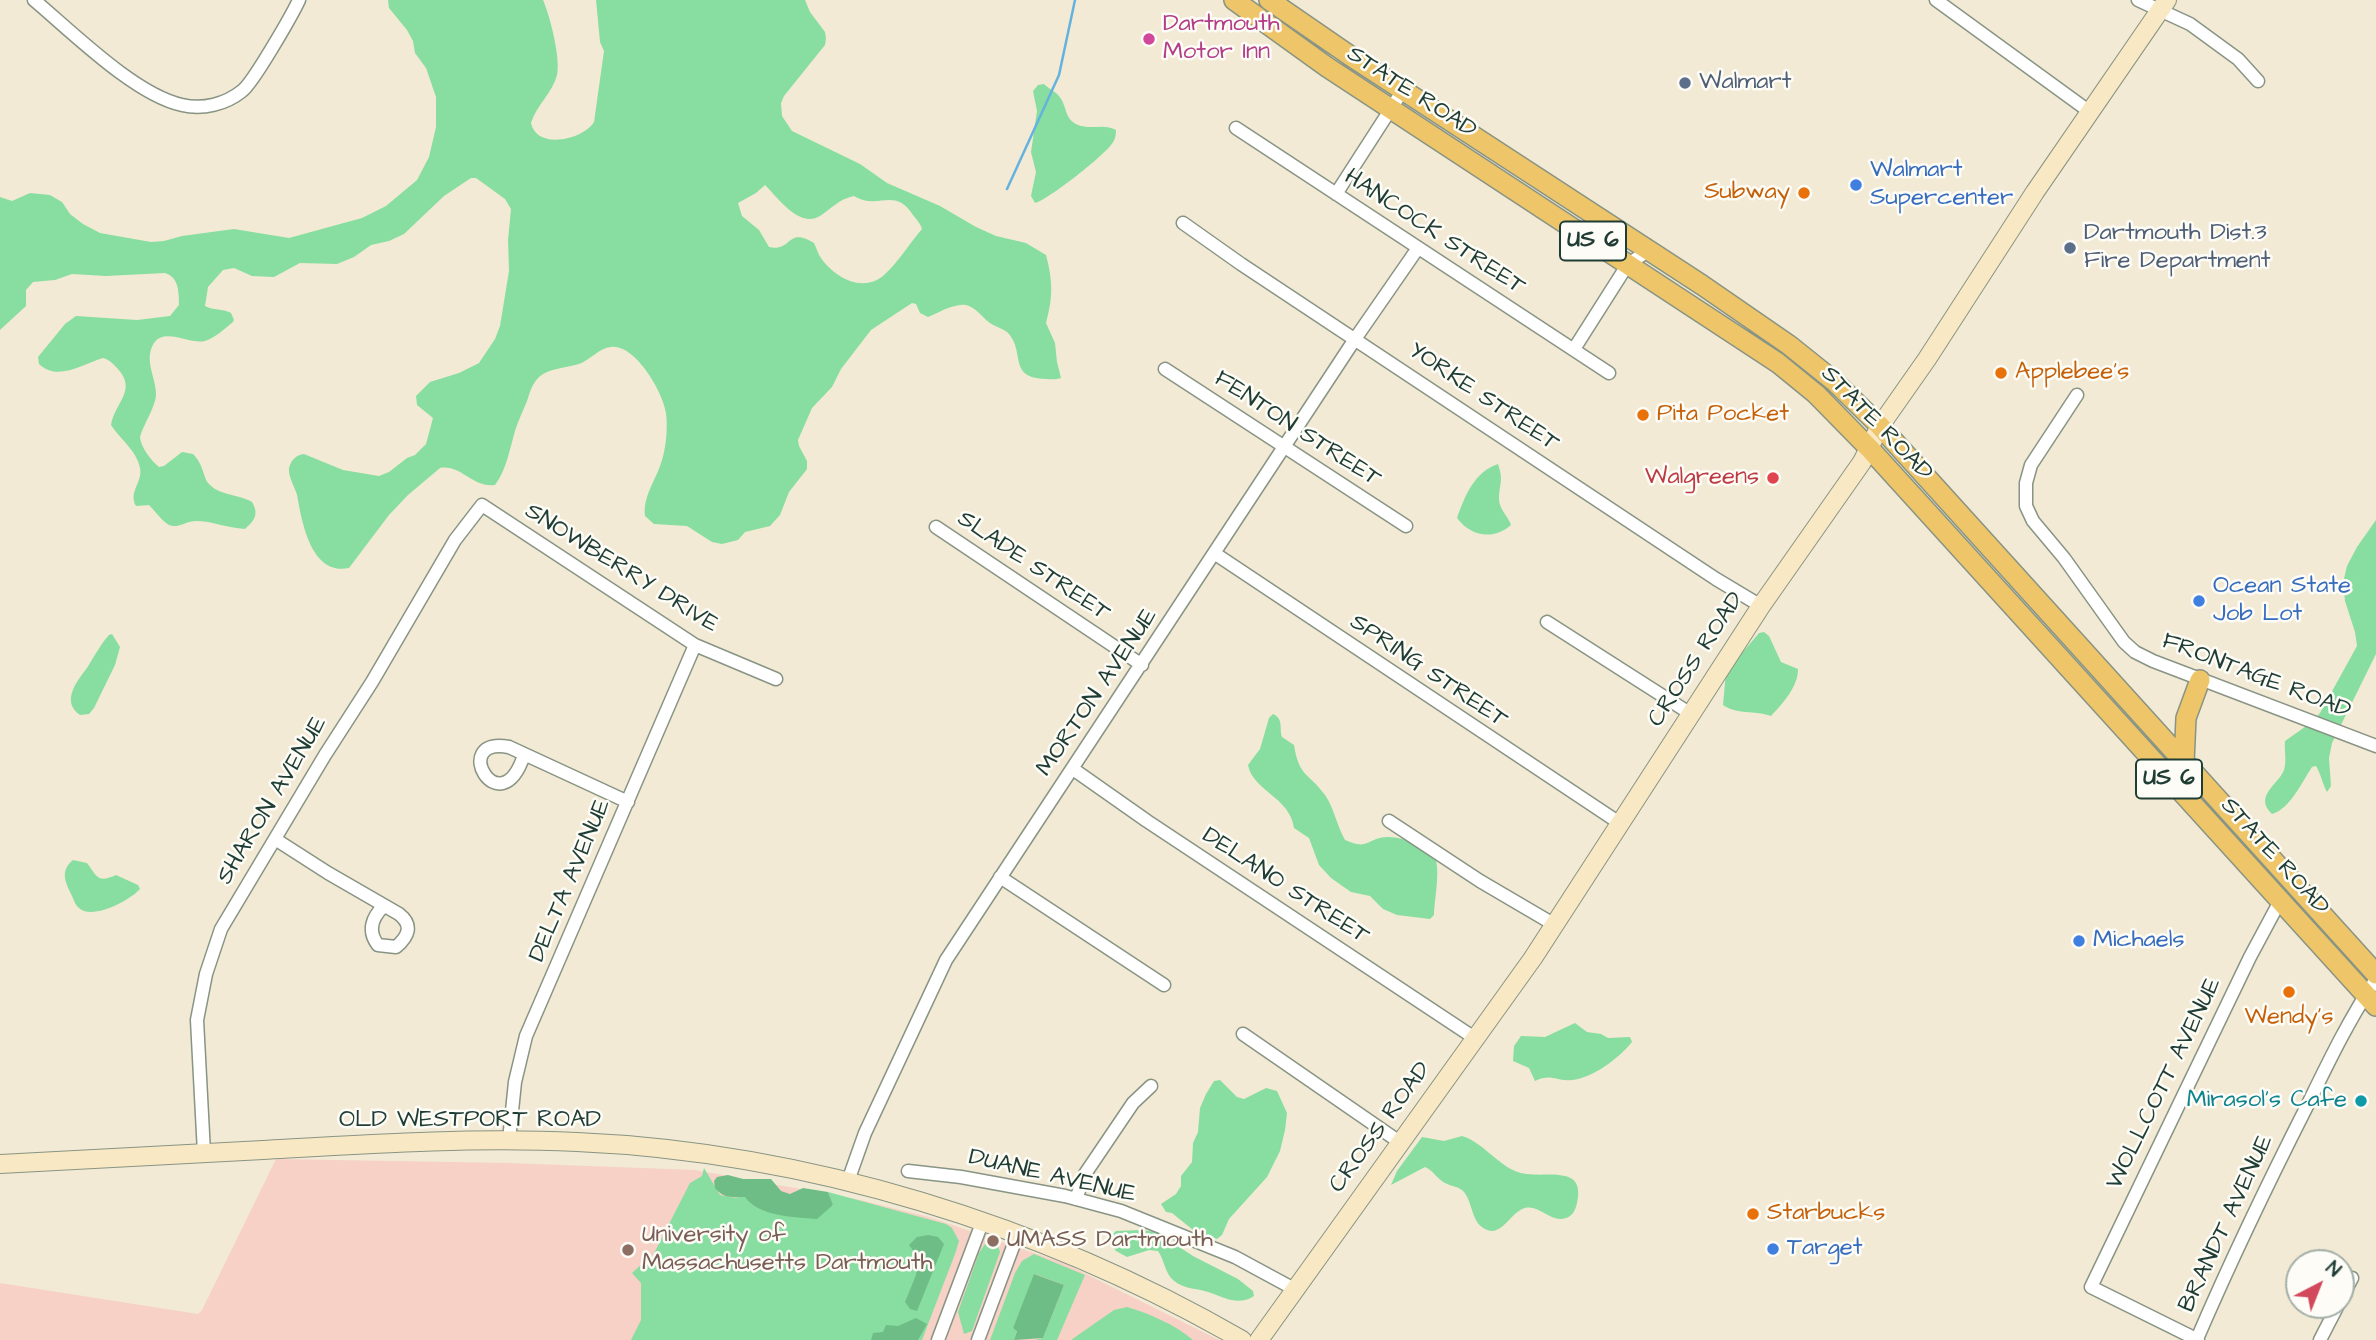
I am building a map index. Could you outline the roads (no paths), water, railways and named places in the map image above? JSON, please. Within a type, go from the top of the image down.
[{"type":"main road","name":"STATE ROAD","points":[[1234,0],[1311,56],[1778,363],[1816,394],[1870,449],[2280,901],[2373,988]]},
{"type":"main road","name":"STATE ROAD","points":[[1269,0],[1796,350],[1834,382],[1880,426],[2184,763],[2373,988]]},
{"type":"main road","points":[[2184,763],[2186,718],[2200,680]]},
{"type":"street","points":[[34,0],[115,69],[149,91],[182,105],[219,105],[245,90],[299,0]]},
{"type":"street","points":[[1936,0],[2090,112]]},
{"type":"street","points":[[2138,0],[2164,6],[2238,59],[2258,82]]},
{"type":"street","name":"CROSS ROAD","points":[[1259,1340],[1555,925],[1761,606],[1870,449],[1880,426],[1927,359],[2035,192],[2164,6]]},
{"type":"street","points":[[1336,194],[1403,90]]},
{"type":"street","name":"HANCOCK STREET","points":[[1236,128],[1609,373]]},
{"type":"street","name":"YORKE STREET","points":[[1183,223],[1716,579],[1761,606]]},
{"type":"street","name":"MORTON AVENUE","points":[[848,1181],[864,1133],[953,950],[1355,339],[1418,248]]},
{"type":"street","points":[[1573,349],[1628,264],[1648,251]]},
{"type":"street","name":"FENTON STREET","points":[[1165,369],[1406,526]]},
{"type":"street","name":"FRONTAGE ROAD","points":[[2077,395],[2031,465],[2025,491],[2029,513],[2129,648],[2146,659],[2376,746]]},
{"type":"street","name":"SNOWBERRY DRIVE","points":[[484,505],[620,598],[695,645],[776,679]]},
{"type":"street","name":"SHARON AVENUE","points":[[204,1153],[197,1020],[206,974],[221,929],[455,540],[484,505]]},
{"type":"street","name":"SLADE STREET","points":[[936,527],[1142,665]]},
{"type":"street","name":"SPRING STREET","points":[[1214,553],[1621,824]]},
{"type":"street","points":[[1547,622],[1691,714]]},
{"type":"street","name":"DELTA AVENUE","points":[[509,1140],[515,1082],[526,1036],[695,645]]},
{"type":"street","points":[[524,755],[628,802]]},
{"type":"street","name":"DELANO STREET","points":[[1073,769],[1147,821],[1476,1038]]},
{"type":"street","points":[[1390,821],[1480,881],[1555,925]]},
{"type":"street","points":[[275,839],[384,906]]},
{"type":"street","points":[[1000,877],[1164,985]]},
{"type":"street","name":"WOLLCOTT AVENUE","points":[[2198,1340],[2091,1287],[2250,957],[2280,901]]},
{"type":"street","name":"BRANDT AVENUE","points":[[2198,1340],[2229,1266],[2286,1146],[2373,988]]},
{"type":"street","points":[[1243,1034],[1401,1143]]},
{"type":"street","points":[[1076,1199],[1085,1174],[1133,1103],[1151,1086]]},
{"type":"street","name":"OLD WESTPORT ROAD","points":[[0,1164],[399,1142],[581,1142],[682,1151],[764,1163],[848,1181],[925,1203],[1107,1271],[1242,1340]]},
{"type":"street","name":"DUANE AVENUE","points":[[908,1171],[961,1177],[1076,1199],[1144,1219],[1235,1257],[1296,1290]]},
{"type":"street","points":[[938,1340],[982,1223]]},
{"type":"street","points":[[978,1340],[1017,1236]]},
{"type":"street","points":[[2320,1340],[2331,1319]]},
{"type":"waterway","points":[[1007,189],[1059,75],[1075,0]]},
{"type":"place","name":"Dartmouth Motor Inn","points":[[1149,39]]},
{"type":"place","name":"Walmart","points":[[1685,83]]},
{"type":"place","name":"Walmart Supercenter","points":[[1856,185]]},
{"type":"place","name":"Subway","points":[[1804,193]]},
{"type":"place","name":"Dartmouth Dist.3 Fire Department","points":[[2070,248]]},
{"type":"place","name":"Applebee's","points":[[2001,373]]},
{"type":"place","name":"Pita Pocket","points":[[1643,415]]},
{"type":"place","name":"Walgreens","points":[[1773,478]]},
{"type":"place","name":"Ocean State Job Lot","points":[[2199,601]]},
{"type":"place","name":"Michaels","points":[[2079,941]]},
{"type":"place","name":"Wendy's","points":[[2289,992]]},
{"type":"place","name":"Mirasol's Cafe","points":[[2361,1101]]},
{"type":"place","name":"Starbucks","points":[[1753,1214]]},
{"type":"place","name":"UMASS Dartmouth","points":[[993,1241]]},
{"type":"place","name":"Target","points":[[1773,1249]]},
{"type":"place","name":"University of Massachusetts Dartmouth","points":[[628,1250]]}]
